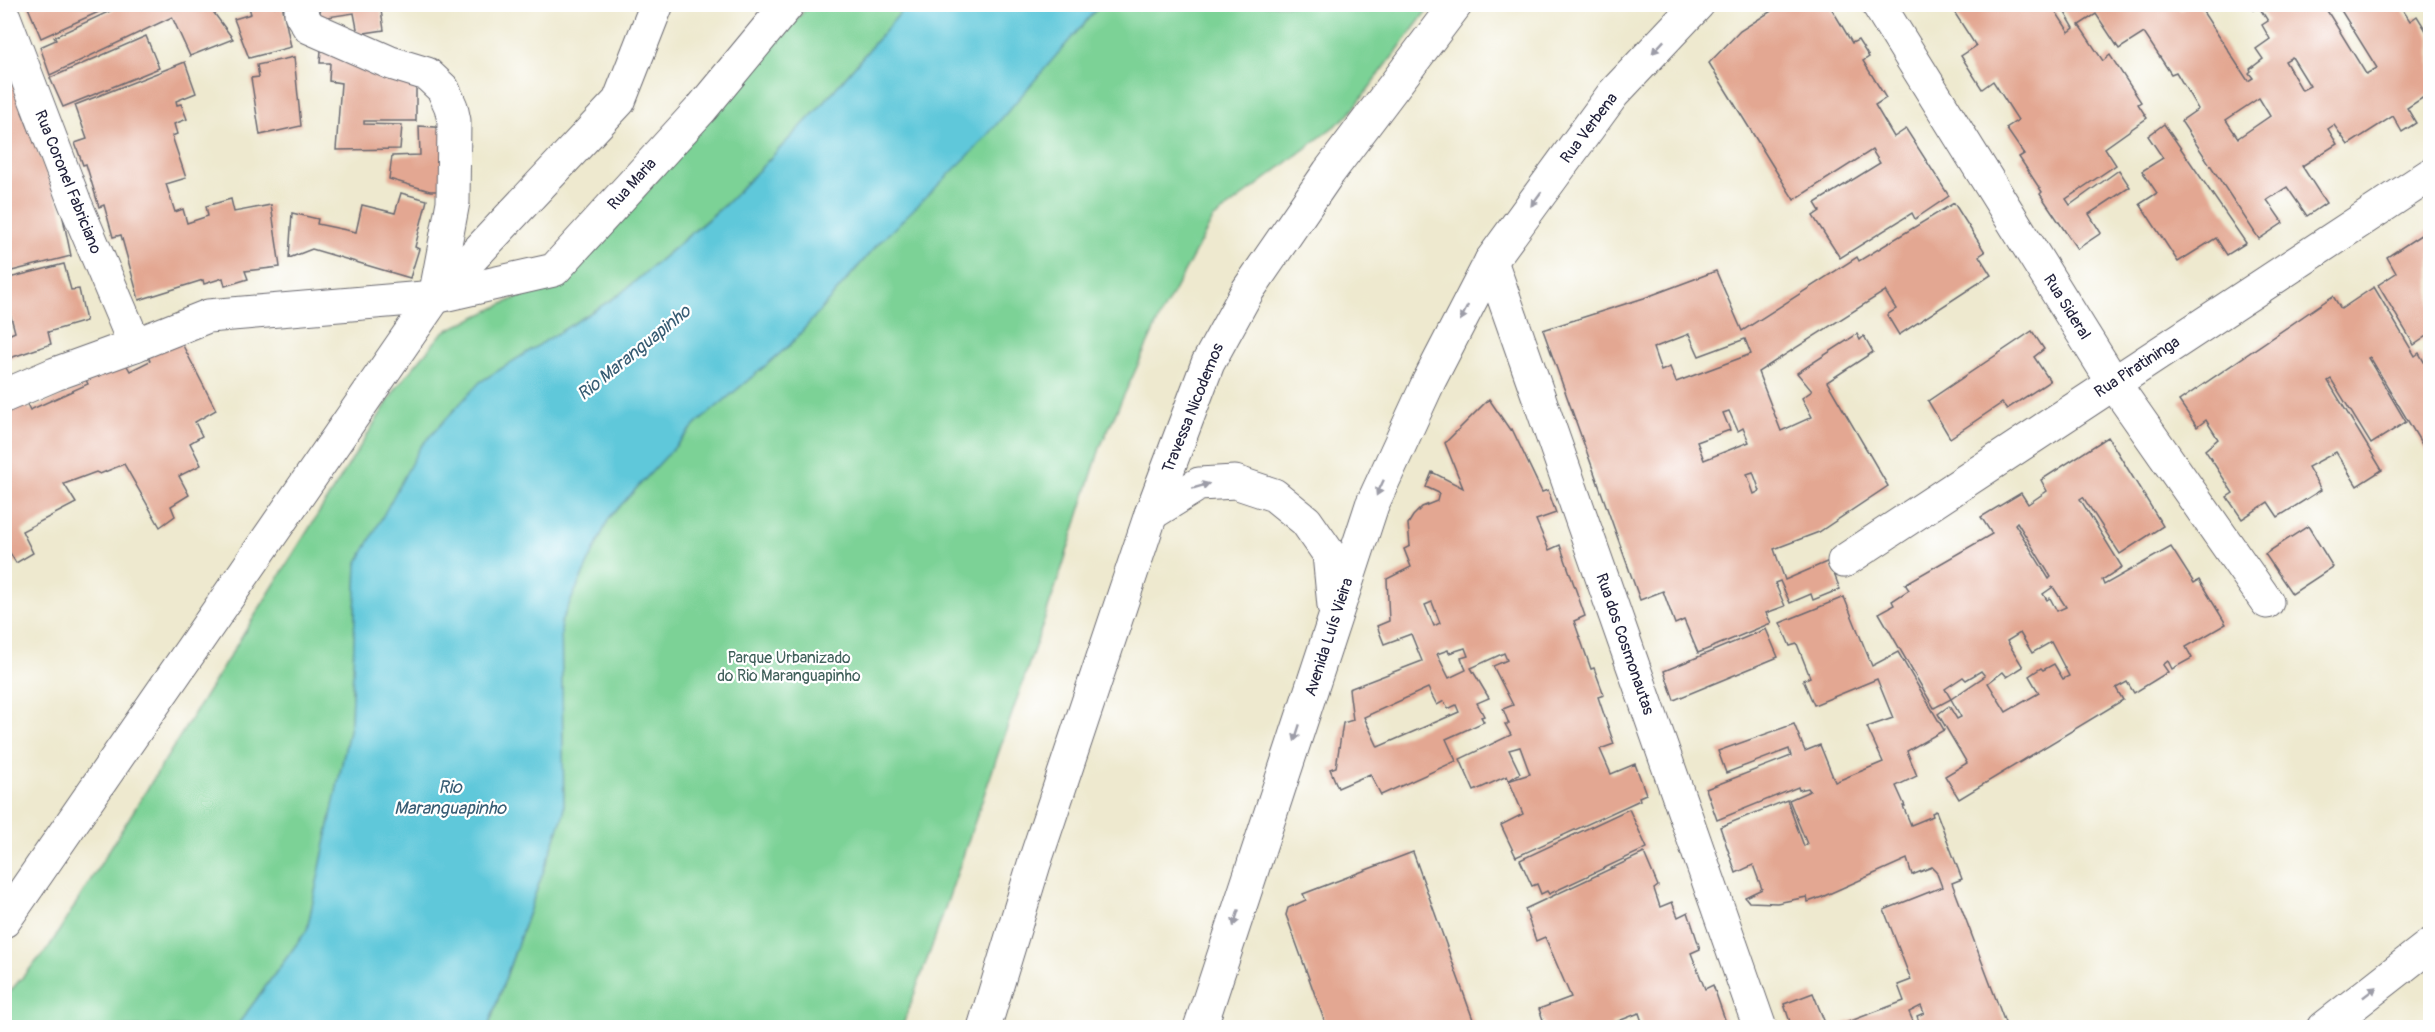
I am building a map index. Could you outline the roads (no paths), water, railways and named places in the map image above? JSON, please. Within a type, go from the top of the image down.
[{"type":"street","points":[[301,4],[301,14],[309,27],[392,63],[427,74],[443,89],[454,121],[453,202],[435,297]]},
{"type":"street","points":[[4,921],[435,297],[619,100],[657,4]]},
{"type":"street","name":"Rua Maria","points":[[4,396],[55,374],[208,316],[435,297],[554,270],[702,108],[788,4]]},
{"type":"street","name":"Travessa Nicodemos","points":[[984,1028],[1034,864],[1151,514],[1208,363],[1248,290],[1329,172],[1456,4]]},
{"type":"street","name":"Rua Verbena","points":[[1491,261],[1613,94],[1698,4]]},
{"type":"street","name":"Rua Sideral","points":[[1878,4],[2113,382],[2267,602]]},
{"type":"street","name":"Rua Coronel Fabriciano","points":[[4,18],[75,203],[135,345]]},
{"type":"street","name":"Rua Piratininga","points":[[1844,561],[2113,382],[2430,176]]},
{"type":"street","name":"Avenida Luís Vieira","points":[[1200,1028],[1372,505],[1429,381],[1491,261]]},
{"type":"street","name":"Rua dos Cosmonautas","points":[[1491,261],[1760,1028]]},
{"type":"street","points":[[1151,514],[1199,484],[1235,482],[1274,495],[1306,521],[1329,554],[1335,619]]},
{"type":"street","points":[[2324,1028],[2430,945]]},
{"type":"water","name":"Rio Maranguapinho","points":[[907,5],[1100,5],[976,148],[876,246],[790,345],[696,424],[609,518],[561,622],[564,813],[488,1027],[236,1027],[307,930],[351,721],[357,564],[420,447],[480,382],[619,295],[726,204],[818,109]]},
{"type":"park label","name":"Parque Urbanizado do Rio Maranguapinho","points":[[789,667]]}]
